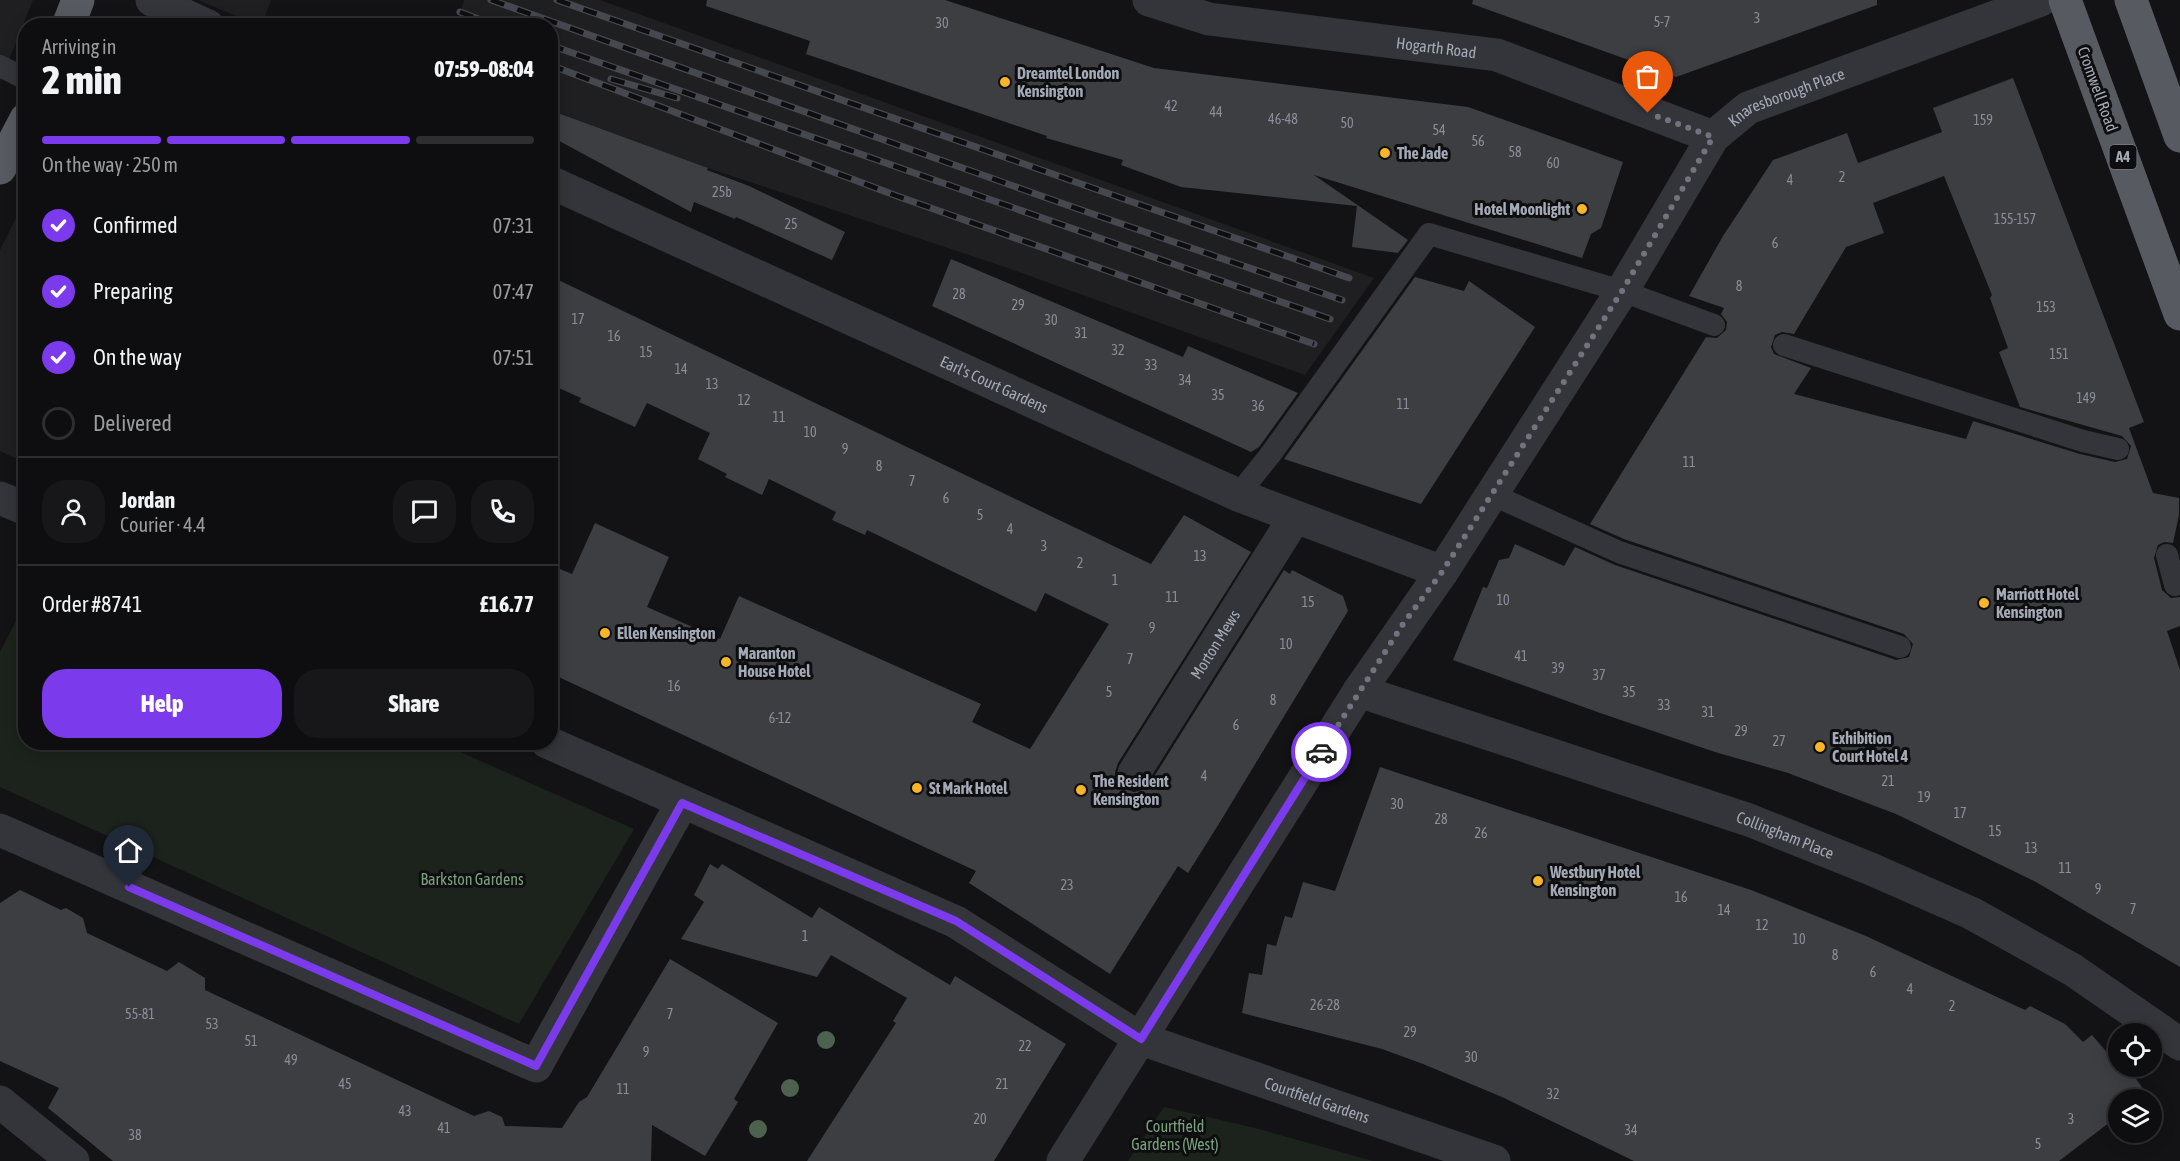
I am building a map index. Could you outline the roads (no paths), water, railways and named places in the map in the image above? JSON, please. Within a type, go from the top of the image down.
[{"type":"highway","points":[[71,18],[78,0]]},
{"type":"highway","name":"Cromwell Road","points":[[2066,0],[2180,314]]},
{"type":"highway","points":[[2131,0],[2180,136]]},
{"type":"highway","points":[[0,168],[18,133]]},
{"type":"street","points":[[152,0],[191,18]]},
{"type":"street","name":"Hogarth Road","points":[[1149,0],[1209,19],[1497,55],[1713,137]]},
{"type":"street","name":"Knaresborough Place","points":[[1359,691],[1442,572],[1622,291],[1713,137],[1748,108],[2041,0]]},
{"type":"street","name":"Earl's Court Gardens","points":[[558,186],[1238,495],[1442,572]]},
{"type":"street","points":[[0,498],[18,506]]},
{"type":"street","name":"Morton Mews","points":[[1134,773],[1296,517]]},
{"type":"street","points":[[1063,1161],[1359,691]]},
{"type":"street","name":"Collingham Place","points":[[1359,691],[1749,820],[1871,868],[1971,913],[2073,969],[2180,1044]]},
{"type":"street","points":[[558,747],[956,921],[1141,1039]]},
{"type":"street","points":[[0,830],[536,1066],[682,803]]},
{"type":"street","name":"Courtfield Gardens","points":[[1141,1039],[1494,1161]]},
{"type":"street","points":[[0,1102],[73,1161]]},
{"type":"lane","points":[[0,66],[18,75]]},
{"type":"lane","points":[[1238,495],[1429,234],[1622,291],[1714,325]]},
{"type":"lane","points":[[1784,345],[2083,441],[2118,450]]},
{"type":"lane","points":[[1491,494],[1618,552],[1900,647]]},
{"type":"lane","points":[[2167,555],[2175,585]]},
{"type":"railway","points":[[491,0],[542,18]]},
{"type":"railway","points":[[557,0],[1349,278]]},
{"type":"railway","points":[[460,12],[476,18]]},
{"type":"railway","points":[[558,24],[1064,204],[1342,300]]},
{"type":"railway","points":[[558,48],[1330,319]]},
{"type":"railway","points":[[558,68],[897,196],[1314,344]]},
{"type":"railway","points":[[611,79],[677,98]]},
{"type":"place","name":"Dreamtel London Kensington","points":[[1005,82]]},
{"type":"place","name":"The Jade","points":[[1385,153]]},
{"type":"place","name":"Hotel Moonlight","points":[[1582,209]]},
{"type":"place","name":"Marriott Hotel Kensington","points":[[1984,603]]},
{"type":"place","name":"Ellen Kensington","points":[[605,633]]},
{"type":"place","name":"Maranton House Hotel","points":[[726,662]]},
{"type":"place","name":"Exhibition Court Hotel 4","points":[[1820,747]]},
{"type":"place","name":"St Mark Hotel","points":[[917,788]]},
{"type":"place","name":"The Resident Kensington","points":[[1081,790]]},
{"type":"place","name":"Westbury Hotel Kensington","points":[[1538,881]]},
{"type":"park label","name":"Barkston Gardens","points":[[472,879]]},
{"type":"park label","name":"Courtfield Gardens (West)","points":[[1175,1135]]}]
